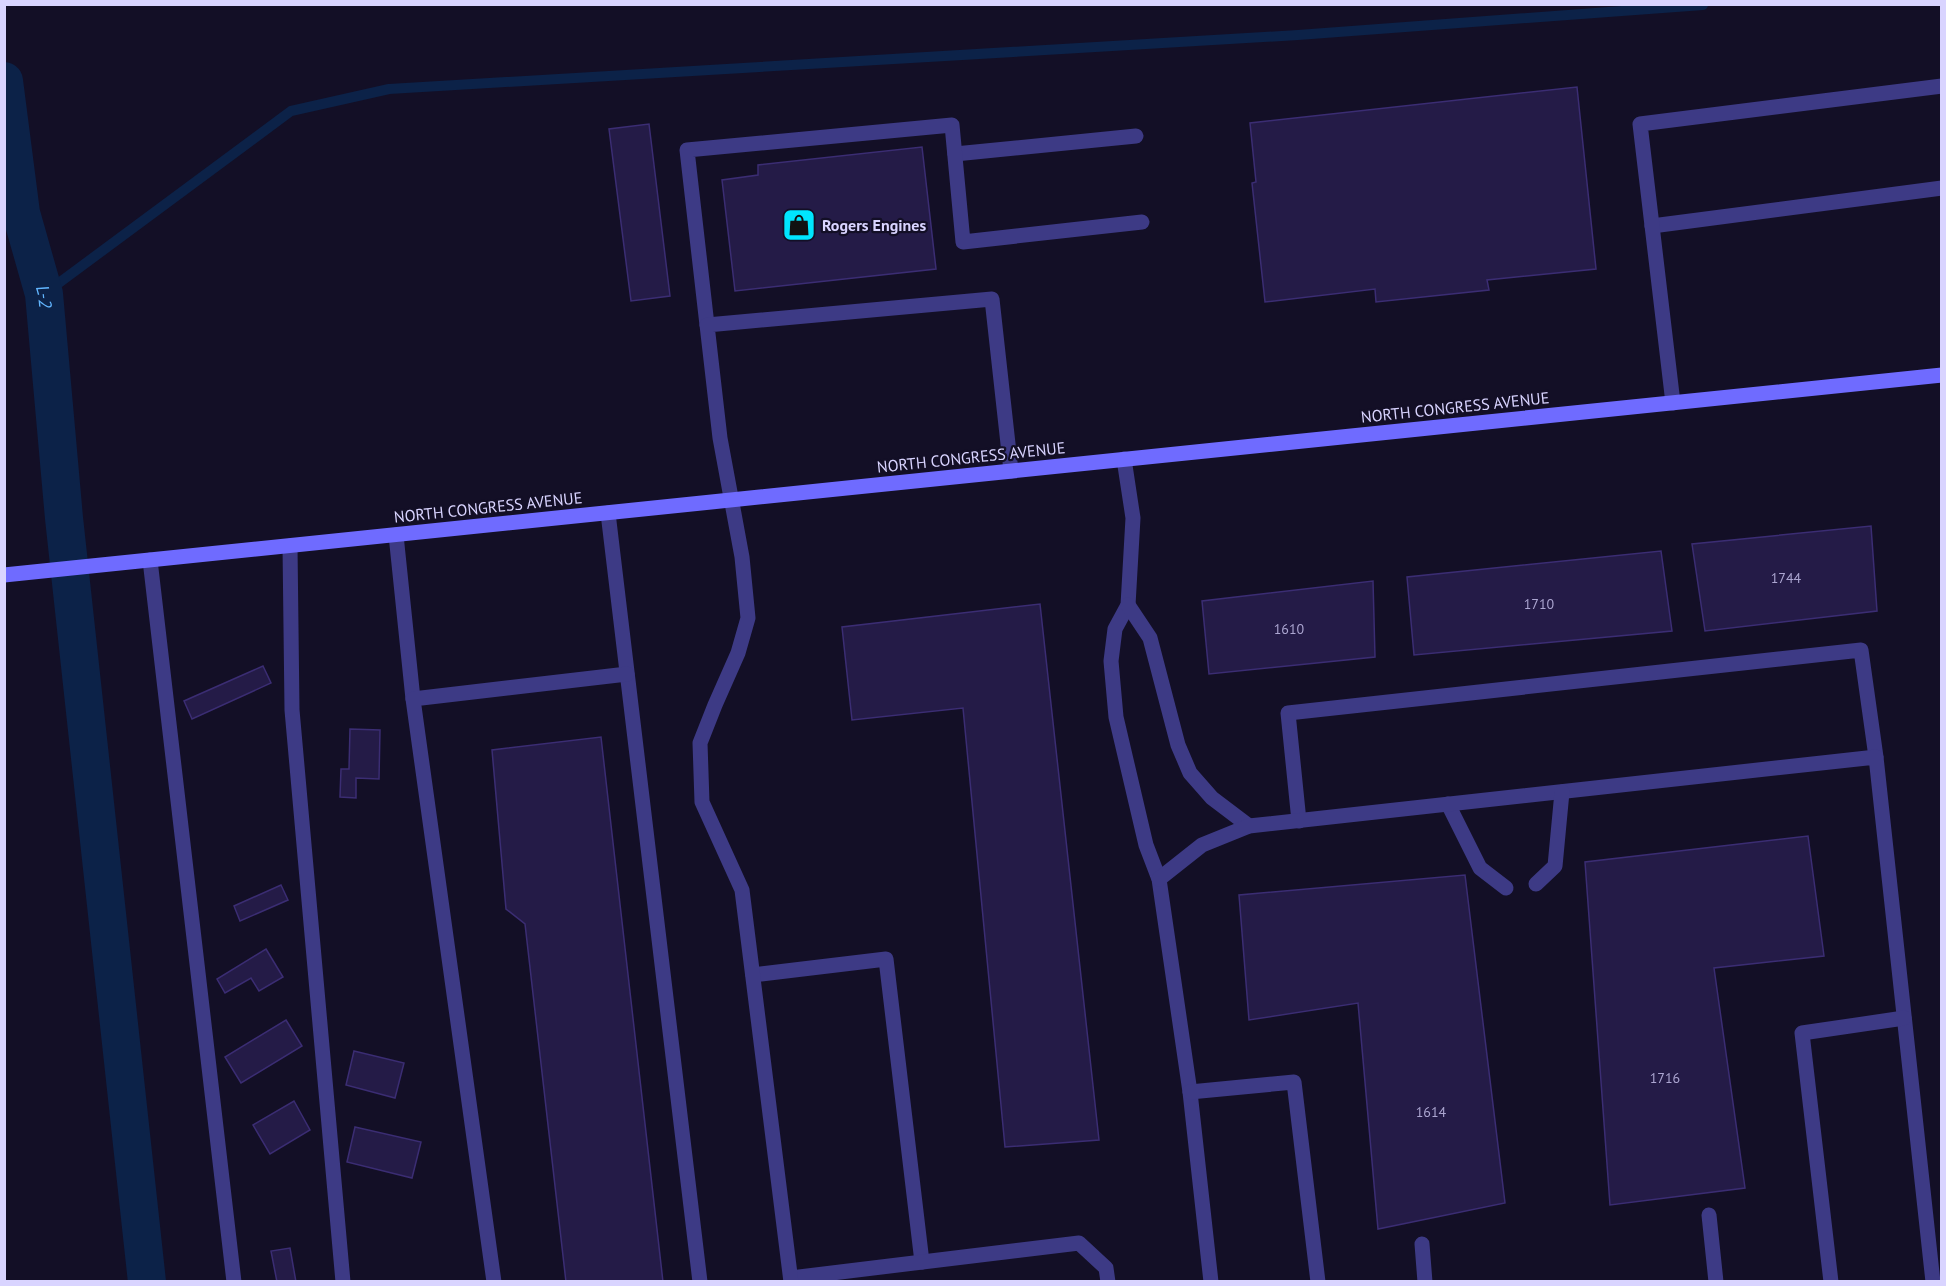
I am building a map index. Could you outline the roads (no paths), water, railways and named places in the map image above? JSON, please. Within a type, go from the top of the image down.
[{"type":"street","name":"NORTH CONGRESS AVENUE","points":[[4,575],[1941,375]]},
{"type":"lane","points":[[1673,403],[1640,124],[1941,86]]},
{"type":"lane","points":[[1108,1281],[1106,1268],[1079,1243],[791,1280],[742,890],[702,802],[700,743],[738,654],[748,618],[742,558],[720,438],[687,150],[952,125],[963,242],[1142,222]]},
{"type":"lane","points":[[955,154],[1136,136]]},
{"type":"lane","points":[[1652,226],[1941,188]]},
{"type":"lane","points":[[707,325],[992,299],[1011,471]]},
{"type":"lane","points":[[1124,459],[1133,518],[1128,605],[1115,629],[1111,661],[1116,717],[1146,845],[1159,879],[1190,1092],[1210,1281]]},
{"type":"lane","points":[[608,513],[700,1281]]},
{"type":"lane","points":[[396,535],[413,699],[494,1281]]},
{"type":"lane","points":[[290,546],[292,710],[343,1281]]},
{"type":"lane","points":[[148,561],[234,1281]]},
{"type":"lane","points":[[1128,605],[1150,638],[1178,745],[1190,773],[1212,798],[1249,826]]},
{"type":"lane","points":[[1299,821],[1288,713],[1861,650],[1876,757],[1933,1281]]},
{"type":"lane","points":[[413,699],[627,674]]},
{"type":"lane","points":[[1159,879],[1202,845],[1249,826],[1876,757]]},
{"type":"lane","points":[[1536,884],[1555,866],[1562,792]]},
{"type":"lane","points":[[1448,804],[1480,868],[1506,888]]},
{"type":"lane","points":[[753,975],[886,959],[922,1262]]},
{"type":"lane","points":[[1831,1281],[1802,1034],[1904,1018]]},
{"type":"lane","points":[[1190,1092],[1294,1082],[1318,1281]]},
{"type":"lane","points":[[1709,1215],[1716,1281]]},
{"type":"lane","points":[[1422,1244],[1425,1281]]},
{"type":"waterway","name":"L-2","points":[[44,294],[291,111],[389,89],[1298,35],[1703,5]]},
{"type":"waterway","name":"L-2","points":[[4,81],[21,213],[44,294],[64,518],[147,1282]]},
{"type":"place","name":"Rogers Engines","points":[[799,225]]}]
